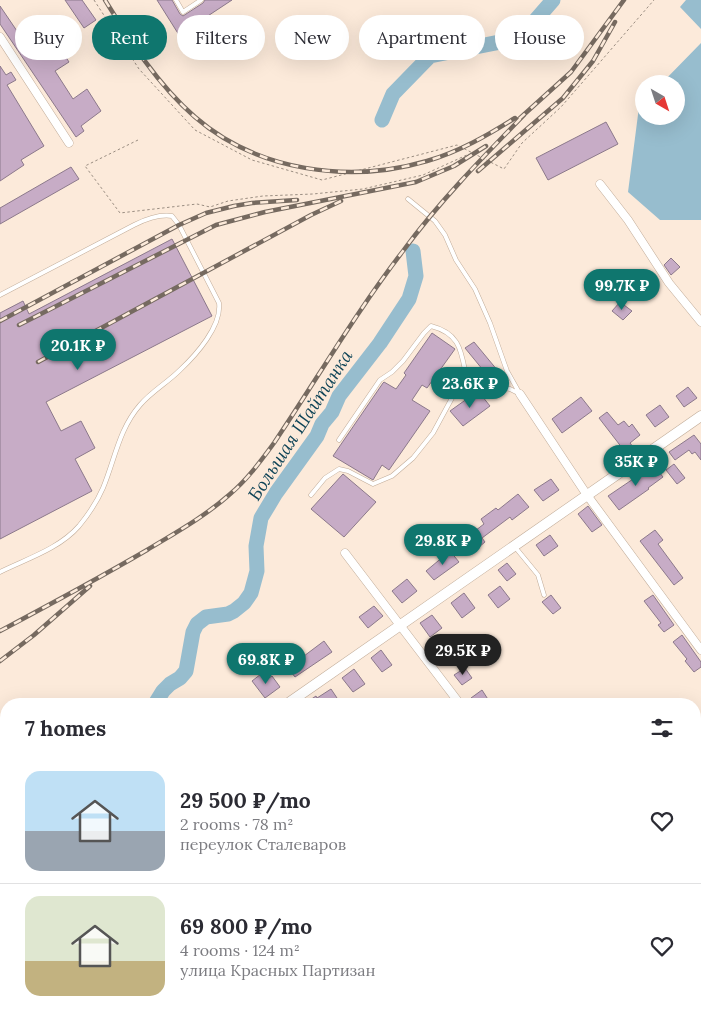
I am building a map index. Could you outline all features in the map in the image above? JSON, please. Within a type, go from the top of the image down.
[{"type":"street","points":[[0,37],[69,143]]},
{"type":"street","points":[[600,184],[628,220],[669,283],[701,322]]},
{"type":"street","points":[[520,394],[587,495],[701,650]]},
{"type":"street","points":[[297,698],[701,416]]},
{"type":"street","points":[[345,552],[399,626],[455,698]]},
{"type":"lane","points":[[176,0],[183,12],[202,0]]},
{"type":"lane","points":[[408,199],[435,221],[445,235],[456,260],[470,279],[490,323],[508,371],[520,394]]},
{"type":"lane","points":[[0,295],[134,224],[167,215],[172,216],[179,225],[220,308],[218,320],[213,330],[190,360],[147,396],[133,413],[122,434],[99,496],[78,527],[66,539],[0,572]]},
{"type":"lane","points":[[339,440],[380,380],[403,361],[431,326],[444,329],[455,337],[467,380]]},
{"type":"lane","points":[[467,380],[510,389],[520,394]]},
{"type":"lane","points":[[310,495],[325,478],[339,469],[348,470],[373,484],[392,476],[413,458],[433,433],[452,398],[467,380]]},
{"type":"lane","points":[[514,546],[538,575],[544,595]]},
{"type":"path","points":[[94,0],[138,69],[195,130],[252,160],[322,180],[457,145],[504,169],[522,143],[561,107],[654,0]]},
{"type":"path","points":[[138,140],[85,166],[120,212],[198,204],[210,207],[228,201],[263,196],[313,194],[362,189],[423,175],[471,153]]},
{"type":"water","points":[[686,0],[701,0],[701,29],[680,7]]},
{"type":"water","points":[[701,43],[701,220],[660,220],[628,192],[637,125],[685,125],[685,75],[670,75]]},
{"type":"building","points":[[65,0],[82,0],[92,15],[92,23],[84,28],[82,25],[82,15],[75,15]]},
{"type":"building","points":[[157,0],[172,0],[182,15],[177,15],[177,32],[167,15]]},
{"type":"building","points":[[205,0],[232,0],[209,15],[185,15]]},
{"type":"building","points":[[0,6],[15,28],[15,46],[0,24]]},
{"type":"building","points":[[24,60],[68,60],[69,62],[55,71],[73,99],[87,89],[101,111],[81,126],[84,131],[76,137]]},
{"type":"building","points":[[0,66],[6,75],[11,72],[16,80],[7,85],[44,146],[21,160],[24,165],[0,181]]},
{"type":"building","points":[[606,122],[618,144],[548,180],[536,158]]},
{"type":"building","points":[[71,167],[79,179],[0,224],[0,208]]},
{"type":"building","points":[[172,239],[212,316],[46,402],[61,431],[81,421],[95,448],[75,459],[92,491],[0,539],[0,313],[23,301],[29,314]]},
{"type":"building","points":[[671,258],[680,267],[671,275],[664,265]]},
{"type":"building","points":[[620,302],[632,311],[623,320],[612,311]]},
{"type":"building","points":[[432,333],[455,349],[427,388],[422,385],[412,400],[430,411],[389,470],[382,465],[373,480],[333,456],[383,383],[396,389],[406,375],[404,373]]},
{"type":"building","points":[[474,342],[503,377],[497,382],[492,381],[465,348]]},
{"type":"building","points":[[688,387],[697,398],[684,407],[676,396]]},
{"type":"building","points":[[478,391],[490,406],[463,426],[450,411]]},
{"type":"building","points":[[581,397],[592,411],[562,433],[552,419]]},
{"type":"building","points":[[660,405],[669,417],[655,427],[646,415]]},
{"type":"building","points":[[607,412],[618,425],[624,421],[629,427],[632,424],[640,435],[630,443],[633,447],[626,453],[599,418]]},
{"type":"building","points":[[694,435],[701,444],[701,460],[695,452],[692,454],[689,450],[675,460],[669,452]]},
{"type":"building","points":[[652,463],[663,477],[619,510],[608,496],[642,473],[641,471]]},
{"type":"building","points":[[674,464],[685,478],[677,484],[666,470]]},
{"type":"building","points":[[343,474],[376,502],[344,537],[311,509]]},
{"type":"building","points":[[551,479],[559,490],[543,501],[534,490]]},
{"type":"building","points":[[518,494],[529,507],[512,520],[510,517],[482,538],[485,542],[473,552],[463,540],[484,524],[481,519],[496,508],[498,510]]},
{"type":"building","points":[[588,506],[602,525],[592,532],[578,514]]},
{"type":"building","points":[[655,530],[663,540],[658,544],[683,578],[674,585],[640,541]]},
{"type":"building","points":[[550,535],[558,546],[544,556],[536,545]]},
{"type":"building","points":[[450,551],[459,562],[434,580],[426,571]]},
{"type":"building","points":[[507,563],[516,574],[507,581],[498,570]]},
{"type":"building","points":[[407,579],[417,591],[402,603],[392,591]]},
{"type":"building","points":[[500,586],[510,599],[498,608],[488,595]]},
{"type":"building","points":[[464,593],[475,608],[462,618],[451,603]]},
{"type":"building","points":[[551,595],[561,608],[553,614],[542,602]]},
{"type":"building","points":[[653,595],[674,625],[664,632],[658,625],[661,623],[644,601]]},
{"type":"building","points":[[374,606],[383,616],[368,628],[359,617]]},
{"type":"building","points":[[432,615],[442,628],[430,637],[420,623]]},
{"type":"building","points":[[682,635],[701,662],[701,667],[694,672],[685,661],[687,659],[673,642]]},
{"type":"building","points":[[324,641],[332,652],[295,677],[288,668]]},
{"type":"building","points":[[381,650],[392,665],[382,672],[371,658]]},
{"type":"building","points":[[465,668],[472,678],[462,685],[454,675]]},
{"type":"building","points":[[354,669],[365,684],[353,692],[342,678]]},
{"type":"building","points":[[261,674],[266,680],[272,676],[280,687],[265,698],[252,681]]},
{"type":"building","points":[[331,689],[337,698],[317,698]]},
{"type":"building","points":[[482,690],[487,698],[471,698]]},
{"type":"waterway","name":"Большая Шайтанка","points":[[382,120],[393,94],[430,56],[520,38],[553,0]]},
{"type":"waterway","name":"Большая Шайтанка","points":[[159,698],[170,684],[180,678],[186,671],[193,632],[197,624],[206,617],[228,614],[234,611],[244,603],[251,593],[257,571],[256,546],[261,518],[276,493],[317,436],[322,424],[332,412],[339,396],[380,343],[409,299],[416,276],[413,251]]},
{"type":"railway","points":[[105,0],[146,62],[181,104],[220,135],[246,150],[275,161],[305,168],[336,171],[367,171],[397,168],[427,161],[462,148],[515,118]]},
{"type":"railway","points":[[519,119],[571,72],[624,0]]},
{"type":"railway","points":[[478,171],[563,98],[593,61],[615,22]]},
{"type":"railway","points":[[0,631],[111,571],[179,531],[210,510],[242,483],[274,443],[369,298],[417,233],[461,181],[524,115]]},
{"type":"railway","points":[[19,325],[216,225],[265,212],[416,182],[454,166],[486,146]]},
{"type":"railway","points":[[0,321],[179,225],[206,213],[252,203],[297,200]]},
{"type":"railway","points":[[38,362],[311,215],[341,201]]},
{"type":"railway","points":[[0,661],[34,635],[90,586]]}]
